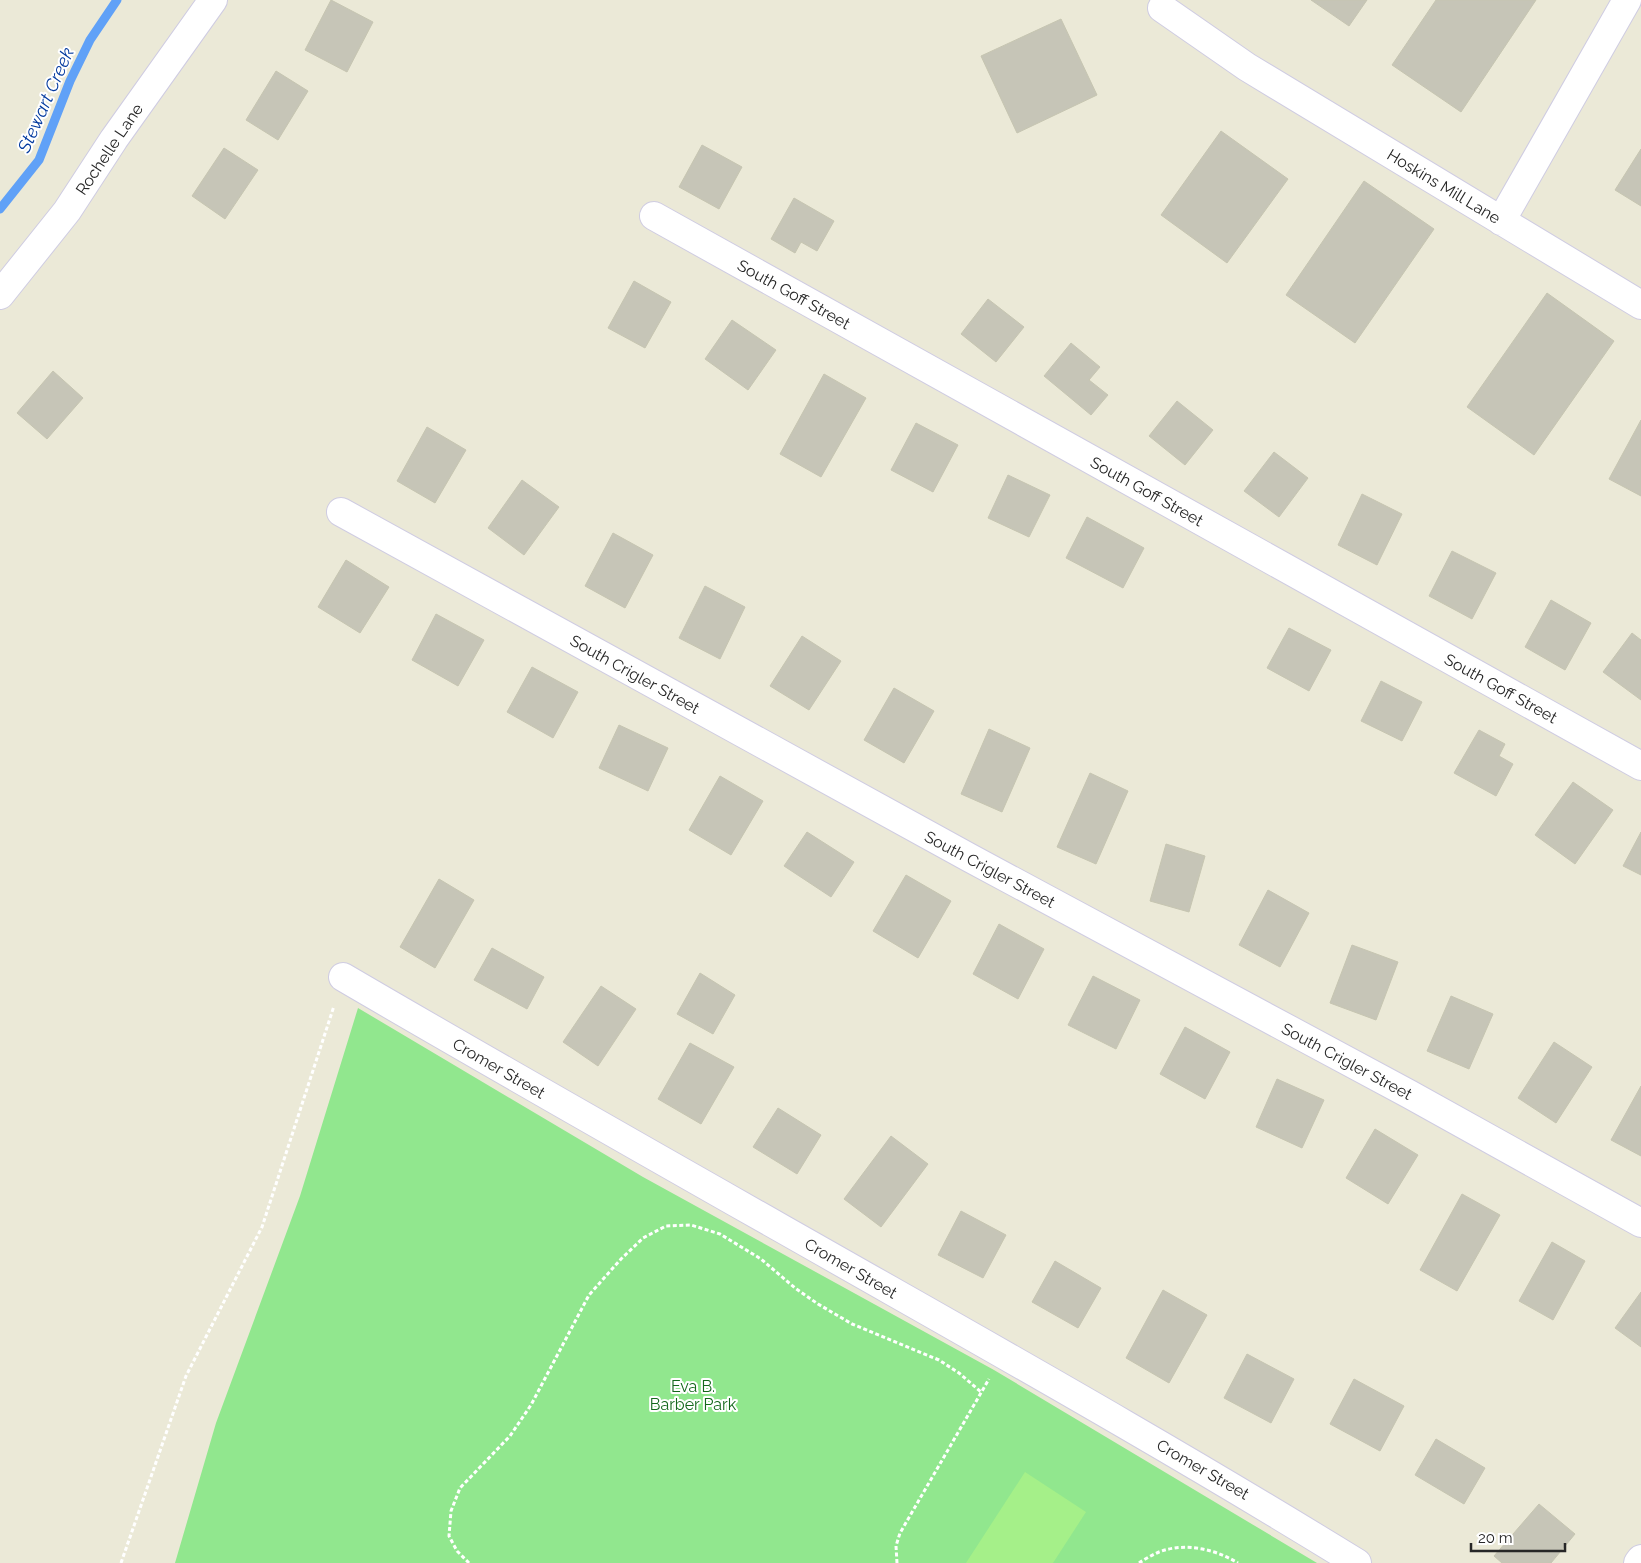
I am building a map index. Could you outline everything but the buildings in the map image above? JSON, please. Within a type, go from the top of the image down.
[{"type":"street","name":"Rochelle Lane","points":[[0,295],[67,212],[114,139],[213,0]]},
{"type":"street","points":[[1501,220],[1627,0]]},
{"type":"street","name":"Hoskins Mill Lane","points":[[1162,8],[1247,67],[1641,305]]},
{"type":"street","name":"South Goff Street","points":[[654,216],[1641,766]]},
{"type":"street","name":"South Crigler Street","points":[[341,512],[970,858],[1409,1094],[1641,1222]]},
{"type":"street","name":"Cromer Street","points":[[343,977],[1092,1405],[1258,1502],[1357,1563]]},
{"type":"street","points":[[1638,1563],[1641,1559]]},
{"type":"path","points":[[121,1563],[186,1376],[262,1227],[343,977]]},
{"type":"path","points":[[469,1563],[456,1551],[450,1536],[451,1511],[460,1488],[510,1436],[530,1405],[589,1295],[620,1259],[643,1238],[666,1226],[691,1225],[720,1234],[761,1259],[795,1288],[818,1304],[852,1324],[939,1360],[959,1373],[981,1392]]},
{"type":"path","points":[[897,1563],[896,1546],[900,1533],[990,1378]]},
{"type":"path","points":[[1139,1563],[1159,1552],[1184,1546],[1208,1550],[1238,1563]]},
{"type":"green space","name":"Eva B. Barber Park","points":[[358,1008],[643,1177],[994,1370],[1317,1563],[175,1563],[216,1423],[300,1196]]},
{"type":"green space","points":[[1025,1472],[1086,1512],[1053,1563],[966,1563]]},
{"type":"waterway","name":"Stewart Creek","points":[[0,209],[39,160],[70,81],[90,40],[117,0]]}]
